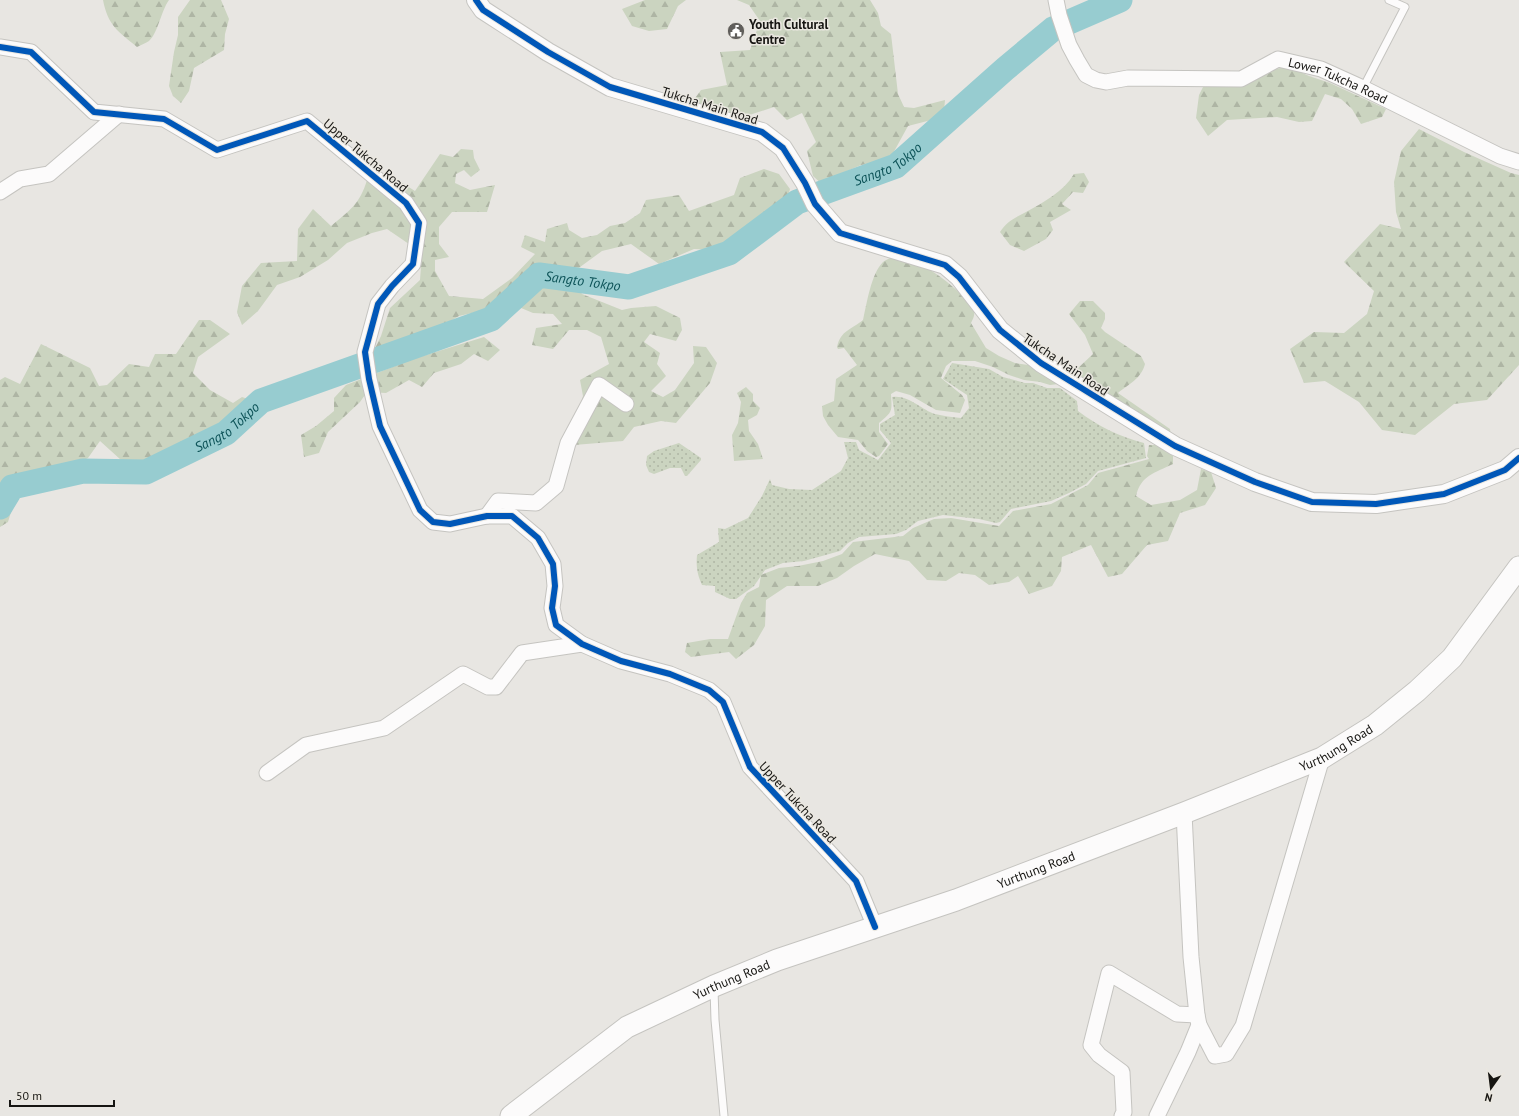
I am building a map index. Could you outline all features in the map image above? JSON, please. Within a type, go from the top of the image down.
[{"type":"main road","name":"Yurthung Road","points":[[511,1116],[627,1027],[714,986],[776,960],[956,900],[1184,813],[1322,758],[1375,725],[1418,691],[1452,658],[1519,567]]},
{"type":"street","name":"Tukcha Main Road","points":[[476,0],[483,10],[548,52],[610,86],[762,132],[782,148],[805,183],[815,204],[840,232],[945,265],[959,277],[1000,330],[1041,363],[1175,446],[1255,482],[1312,502],[1376,504],[1444,494],[1505,470],[1519,458]]},
{"type":"street","name":"Lower Tukcha Road","points":[[1056,0],[1059,15],[1069,45],[1086,75],[1096,80],[1106,82],[1128,78],[1241,79],[1278,58],[1321,69],[1363,88],[1500,156],[1519,162]]},
{"type":"street","name":"Upper Tukcha Road","points":[[0,47],[31,52],[94,112],[164,119],[217,150],[307,121],[406,203],[419,223],[413,264],[392,286],[378,304],[365,352],[369,379],[380,426],[420,510],[433,522],[450,524],[487,516],[512,516],[538,538],[552,564],[555,586],[552,608],[556,625],[582,644],[621,661],[670,674],[709,690],[723,702],[750,767],[856,881],[875,927]]},
{"type":"street","points":[[0,192],[20,179],[49,174],[119,114]]},
{"type":"street","points":[[487,516],[498,501],[536,503],[556,486],[568,444],[599,385],[626,404]]},
{"type":"street","points":[[267,773],[306,745],[384,728],[463,674],[488,687],[496,687],[522,653],[582,644]]},
{"type":"street","points":[[1184,813],[1191,957],[1198,1020],[1215,1056],[1226,1054],[1243,1026],[1322,758]]},
{"type":"street","points":[[1122,1116],[1124,1112],[1122,1072],[1099,1055],[1091,1045],[1109,973],[1177,1014],[1198,1020]]},
{"type":"street","points":[[1156,1116],[1188,1052],[1198,1020]]},
{"type":"lane","points":[[1363,88],[1404,7],[1389,0]]},
{"type":"lane","points":[[714,986],[714,1020],[724,1116]]},
{"type":"green space","points":[[103,0],[169,0],[155,33],[149,41],[137,47],[119,32],[111,22]]},
{"type":"green space","points":[[190,0],[221,0],[229,19],[225,34],[224,50],[194,68],[189,91],[181,103],[173,96],[169,86],[178,35],[178,17]]},
{"type":"green space","points":[[645,0],[686,0],[678,6],[667,29],[649,31],[632,26],[622,9]]},
{"type":"green space","points":[[737,0],[870,0],[878,13],[881,26],[891,34],[898,94],[904,107],[914,108],[945,100],[944,111],[939,118],[908,126],[891,157],[879,162],[861,165],[840,174],[826,188],[813,176],[807,151],[816,142],[802,113],[787,120],[774,107],[740,118],[693,101],[701,90],[727,85],[720,52],[750,50],[760,21],[749,5]]},
{"type":"green space","points":[[1287,66],[1309,76],[1330,83],[1386,109],[1382,117],[1361,124],[1352,109],[1341,99],[1325,94],[1312,121],[1299,122],[1277,117],[1227,120],[1208,136],[1196,118],[1199,95],[1205,83],[1267,72]]},
{"type":"green space","points":[[1419,129],[1464,152],[1511,173],[1519,175],[1519,365],[1487,400],[1454,404],[1415,435],[1382,430],[1359,402],[1325,381],[1304,383],[1290,349],[1314,332],[1344,333],[1367,314],[1374,291],[1344,262],[1380,224],[1401,229],[1396,212],[1394,182],[1401,151]]},
{"type":"green space","points":[[461,149],[473,150],[474,158],[480,170],[471,177],[464,170],[456,174],[455,183],[470,190],[495,185],[487,212],[452,212],[439,227],[439,244],[449,257],[435,260],[435,271],[449,296],[483,299],[512,278],[535,254],[521,247],[525,235],[545,242],[547,229],[567,223],[569,230],[582,238],[597,235],[610,226],[625,223],[640,213],[646,200],[679,195],[689,211],[734,195],[740,178],[764,169],[779,174],[790,189],[786,203],[751,230],[716,250],[694,249],[659,264],[631,244],[602,251],[576,270],[577,287],[582,294],[622,310],[656,306],[680,318],[682,330],[676,341],[650,334],[644,342],[660,353],[657,364],[666,376],[651,391],[663,397],[675,390],[694,363],[693,346],[706,347],[717,363],[710,383],[676,423],[661,421],[634,427],[623,441],[574,445],[573,432],[583,396],[580,380],[609,364],[601,337],[587,330],[569,330],[553,349],[532,345],[536,328],[562,324],[553,314],[533,313],[502,300],[485,310],[459,316],[442,326],[419,335],[397,343],[375,348],[381,336],[390,308],[420,280],[422,253],[387,229],[347,243],[328,260],[300,277],[277,285],[258,311],[242,325],[237,312],[242,286],[261,263],[297,261],[298,229],[313,209],[331,226],[357,201],[367,180],[396,179],[415,191],[440,154],[453,157]]},
{"type":"green space","points":[[1084,173],[1089,182],[1083,193],[1073,192],[1062,204],[1071,210],[1050,222],[1053,230],[1046,239],[1024,251],[1010,245],[1000,232],[1008,222],[1053,196],[1070,180],[1074,174]]},
{"type":"green space","points":[[892,257],[919,265],[947,281],[966,300],[974,311],[974,316],[971,323],[986,348],[1015,363],[1035,366],[1058,384],[1050,385],[1024,380],[975,361],[952,361],[946,366],[941,378],[962,395],[965,400],[960,413],[936,410],[910,395],[896,391],[891,394],[891,411],[879,423],[879,432],[888,444],[879,456],[876,457],[867,451],[858,440],[838,437],[823,416],[822,406],[834,401],[836,379],[857,365],[844,348],[838,349],[837,347],[841,337],[863,320],[875,274],[883,262]]},
{"type":"green space","points":[[1080,301],[1093,301],[1105,313],[1105,319],[1101,328],[1141,356],[1145,364],[1141,374],[1118,393],[1170,429],[1171,436],[1076,380],[1077,369],[1093,354],[1085,335],[1069,314]]},
{"type":"green space","points":[[199,320],[210,320],[230,334],[198,357],[193,373],[210,390],[233,403],[242,397],[248,399],[227,426],[204,439],[152,464],[121,460],[100,441],[88,458],[68,468],[23,474],[3,483],[15,499],[8,522],[0,527],[0,380],[5,377],[20,384],[41,344],[90,368],[99,386],[107,385],[129,364],[149,367],[155,354],[176,354]]},
{"type":"green space","points":[[484,337],[500,350],[488,361],[474,354],[461,364],[434,373],[422,387],[409,380],[386,393],[367,392],[360,402],[328,432],[319,453],[304,457],[301,435],[316,426],[334,411],[334,398],[346,385],[413,359]]},
{"type":"green space","points":[[952,363],[989,369],[1003,377],[1025,383],[1033,383],[1047,388],[1060,388],[1077,401],[1078,411],[1101,426],[1135,441],[1144,443],[1146,458],[1098,471],[1086,484],[1051,501],[1011,509],[1000,522],[996,523],[979,519],[943,515],[918,521],[906,530],[896,534],[859,537],[848,543],[840,551],[804,561],[783,563],[765,570],[754,586],[736,599],[730,599],[715,592],[715,586],[702,585],[697,570],[697,555],[719,542],[718,528],[725,529],[748,518],[762,496],[770,479],[772,485],[789,489],[812,490],[841,471],[848,458],[844,442],[856,442],[859,450],[878,460],[891,443],[880,430],[880,424],[895,415],[892,397],[904,398],[935,414],[961,418],[969,408],[967,395],[943,379]]},
{"type":"green space","points":[[746,387],[753,394],[753,401],[760,408],[757,415],[748,420],[749,431],[758,444],[763,459],[734,461],[732,435],[738,423],[741,402],[737,393]]},
{"type":"green space","points":[[679,443],[701,458],[701,460],[687,476],[685,476],[681,468],[670,468],[654,474],[649,472],[646,465],[647,456],[654,451]]},
{"type":"green space","points":[[1149,445],[1161,445],[1173,456],[1173,464],[1145,479],[1141,483],[1136,496],[1151,505],[1180,500],[1197,490],[1201,469],[1211,472],[1216,488],[1205,505],[1180,513],[1168,541],[1147,545],[1122,574],[1108,577],[1091,545],[1062,557],[1061,571],[1052,586],[1029,594],[1018,576],[1009,582],[989,585],[975,575],[959,573],[946,581],[927,580],[909,561],[875,554],[837,578],[818,586],[787,586],[766,600],[765,626],[754,645],[736,659],[729,652],[691,657],[685,652],[687,643],[710,639],[728,639],[741,603],[747,593],[759,587],[761,575],[779,568],[823,561],[842,554],[853,542],[903,536],[913,528],[934,519],[951,518],[999,526],[1013,511],[1051,504],[1088,485],[1098,473],[1149,459],[1147,456]]},
{"type":"waterway","name":"Sangto Tokpo","points":[[0,507],[12,487],[83,471],[146,472],[226,433],[261,401],[491,319],[539,275],[629,287],[729,253],[797,202],[896,166],[1005,69],[1053,29],[1120,0]]},
{"type":"cycle path","points":[[476,0],[483,10],[548,52],[610,87],[762,132],[783,148],[805,183],[815,204],[840,233],[945,265],[959,277],[1000,330],[1041,363],[1175,446],[1255,482],[1312,502],[1376,504],[1444,494],[1505,470],[1519,458]]},
{"type":"cycle path","points":[[0,47],[31,52],[94,112],[164,119],[217,150],[307,121],[406,203],[419,223],[413,264],[392,286],[378,304],[365,352],[369,379],[380,426],[420,510],[433,522],[450,524],[487,516],[512,516],[538,538],[553,564],[555,586],[552,608],[556,625],[582,644],[621,661],[670,674],[709,690],[723,702],[750,767],[856,881],[875,927]]},
{"type":"place","name":"Youth Cultural Centre","points":[[736,31]]}]
